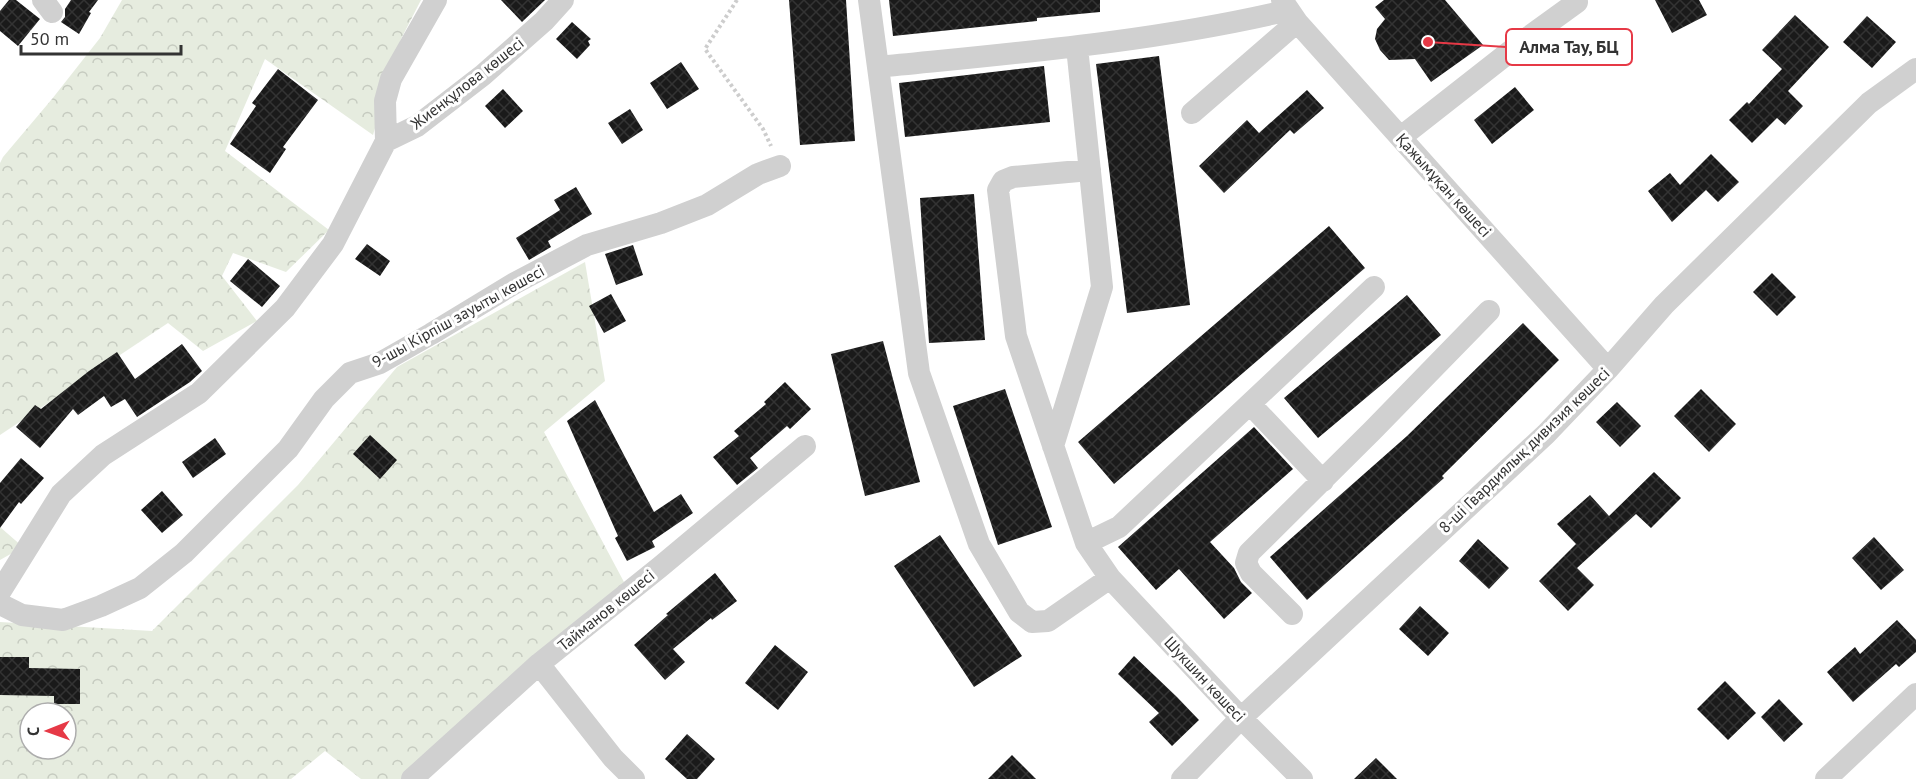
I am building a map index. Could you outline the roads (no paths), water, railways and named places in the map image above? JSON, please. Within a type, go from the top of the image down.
[{"type":"street","points":[[0,592],[61,494],[103,454],[199,393],[285,308],[333,244],[386,141],[385,101],[391,79],[436,0]]},
{"type":"street","name":"Жиенқұлова көшесі","points":[[386,141],[417,126],[483,75],[544,21],[563,0]]},
{"type":"street","points":[[869,0],[919,373],[979,544],[1019,612],[1032,622],[1048,621],[1110,578]]},
{"type":"street","points":[[1401,137],[1577,2]]},
{"type":"street","points":[[878,67],[1077,47],[1238,22],[1289,11]]},
{"type":"street","points":[[1192,113],[1289,11]]},
{"type":"street","name":"Қажымұқан көшесі","points":[[1289,11],[1608,369]]},
{"type":"street","points":[[1053,446],[1102,287],[1077,47]]},
{"type":"street","name":"8-ші Гвардиялық дивизия көшесі","points":[[1182,779],[1241,718],[1546,434],[1608,369],[1664,305],[1869,103],[1916,69]]},
{"type":"street","name":"9-шы Кірпіш зауыты көшесі","points":[[0,604],[22,615],[63,620],[140,588],[184,553],[288,449],[324,399],[350,373],[380,363],[515,283],[587,245],[661,223],[698,209],[758,174],[780,166]]},
{"type":"street","name":"Шукшин көшесі","points":[[1090,170],[1012,177],[1003,181],[998,190],[1016,336],[1086,543],[1110,578],[1241,718],[1302,779]]},
{"type":"street","points":[[1086,543],[1119,526],[1374,287]]},
{"type":"street","points":[[1292,614],[1251,573],[1245,563],[1249,553],[1323,481],[1489,311]]},
{"type":"street","points":[[1250,404],[1323,481]]},
{"type":"street","name":"Тайманов көшесі","points":[[412,779],[539,664],[805,446]]},
{"type":"street","points":[[539,664],[613,758],[634,779]]},
{"type":"street","points":[[1826,779],[1916,694]]},
{"type":"place","name":"Алма Тау, БЦ","points":[[1428,42]]}]
